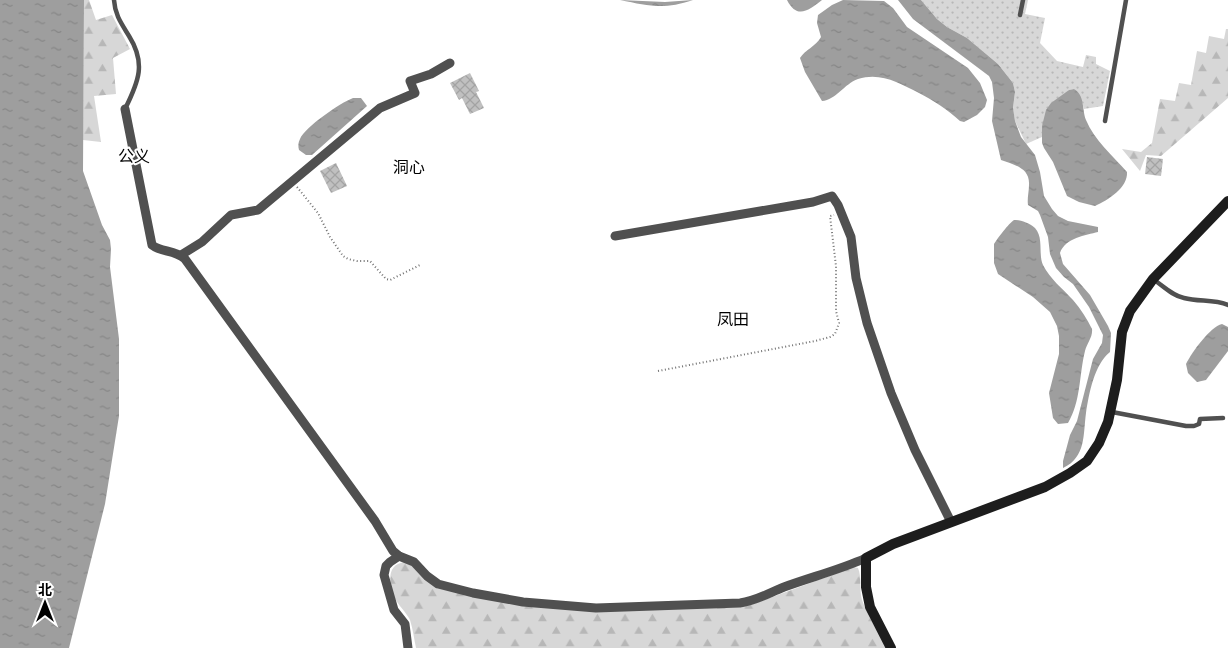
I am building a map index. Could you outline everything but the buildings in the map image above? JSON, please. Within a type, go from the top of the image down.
[{"type":"street","points":[[181,255],[202,242],[231,215],[258,210],[380,108],[415,93],[410,81],[430,74],[450,63]]},
{"type":"street","points":[[125,108],[151,242],[156,248],[170,250],[181,255],[375,521],[394,551],[399,556],[414,562],[432,580],[446,586],[497,598],[596,608],[747,602],[866,558],[893,544],[1032,493],[1070,473],[1087,461],[1104,433],[1117,380],[1122,332],[1126,319],[1135,303],[1153,279],[1228,200]]},
{"type":"street","points":[[615,236],[813,202],[832,196],[851,237],[856,278],[867,324],[888,384],[915,450],[951,522]]},
{"type":"street","points":[[399,556],[386,566],[384,575],[394,610],[404,624],[408,648]]},
{"type":"street","points":[[866,558],[866,586],[870,607],[891,648]]},
{"type":"lane","points":[[114,0],[117,18],[134,44],[140,65],[140,72],[125,108]]},
{"type":"lane","points":[[1020,15],[1023,0]]},
{"type":"lane","points":[[1105,121],[1126,0]]},
{"type":"lane","points":[[1153,279],[1179,297],[1193,300],[1209,300],[1228,305]]},
{"type":"lane","points":[[1110,412],[1186,426],[1199,424],[1200,418],[1223,418]]},
{"type":"path","points":[[292,182],[304,193],[335,246],[348,259],[370,261],[386,279],[390,280],[420,265]]},
{"type":"path","points":[[658,371],[815,341],[835,334],[839,323],[836,311],[836,266],[830,216],[841,212]]},
{"type":"green space","points":[[84,0],[89,0],[96,20],[112,15],[130,49],[113,58],[116,94],[94,96],[101,142],[83,140]]},
{"type":"green space","points":[[921,0],[1028,0],[1025,14],[1045,18],[1040,43],[1057,61],[1083,67],[1086,55],[1096,57],[1096,64],[1110,71],[1103,106],[1084,109],[1074,89],[1069,90],[1042,126],[1042,137],[1026,144],[1015,121],[1013,109],[1015,92],[1013,83],[998,64],[967,38],[937,19]]},
{"type":"green space","points":[[1226,29],[1228,29],[1228,98],[1161,156],[1146,155],[1140,171],[1122,149],[1141,152],[1152,143],[1160,99],[1175,101],[1179,83],[1191,85],[1197,51],[1206,53],[1209,36],[1224,39]]},
{"type":"green space","points":[[405,562],[412,565],[431,583],[540,607],[753,604],[854,567],[858,568],[864,606],[886,648],[416,648],[410,620],[394,597],[390,580],[390,575],[395,566]]},
{"type":"water","points":[[0,0],[84,0],[83,171],[102,225],[110,240],[111,249],[110,267],[119,339],[119,416],[105,504],[69,648],[0,648]]},
{"type":"water","points":[[620,0],[665,2],[693,0],[673,5],[656,6]]},
{"type":"water","points":[[787,0],[822,0],[808,10],[799,11],[795,10]]},
{"type":"water","points":[[843,0],[884,1],[893,8],[907,27],[968,68],[980,83],[987,100],[985,107],[977,115],[964,122],[960,121],[940,105],[919,93],[890,80],[874,77],[853,81],[832,98],[822,101],[805,72],[800,58],[821,37],[817,23],[818,15]]},
{"type":"water","points":[[898,0],[921,0],[937,19],[967,38],[998,64],[1013,83],[1015,92],[1013,108],[1015,121],[1021,137],[1035,155],[1044,196],[1058,216],[1068,221],[1098,227],[1098,232],[1071,241],[1066,244],[1060,253],[1063,264],[1090,295],[1111,333],[1110,352],[1100,364],[1091,389],[1080,452],[1076,458],[1063,468],[1070,435],[1077,421],[1093,359],[1102,343],[1103,335],[1089,307],[1073,284],[1056,268],[1050,254],[1048,237],[1040,215],[1038,211],[1028,205],[1029,179],[1027,175],[1021,168],[1001,160],[992,121],[994,98],[992,82],[989,76],[913,19]]},
{"type":"water","points":[[1074,89],[1080,95],[1089,127],[1104,148],[1127,172],[1121,188],[1111,197],[1095,206],[1079,202],[1067,196],[1053,162],[1042,143],[1042,126],[1046,110],[1051,103],[1069,90]]},
{"type":"water","points":[[353,98],[361,98],[367,106],[312,155],[306,155],[299,150],[299,140],[309,128],[332,110]]},
{"type":"water","points":[[1014,220],[1025,222],[1038,232],[1043,265],[1053,279],[1079,307],[1092,329],[1092,335],[1083,360],[1075,406],[1068,423],[1058,424],[1053,418],[1049,393],[1059,354],[1057,326],[1050,312],[1033,297],[998,274],[994,263],[994,244]]},
{"type":"water","points":[[1222,324],[1228,327],[1228,351],[1206,380],[1197,382],[1188,373],[1186,364],[1207,335]]},
{"type":"district","name":"公义","points":[[134,156]]},
{"type":"district","name":"洞心","points":[[409,167]]},
{"type":"district","name":"凤田","points":[[733,319]]}]
